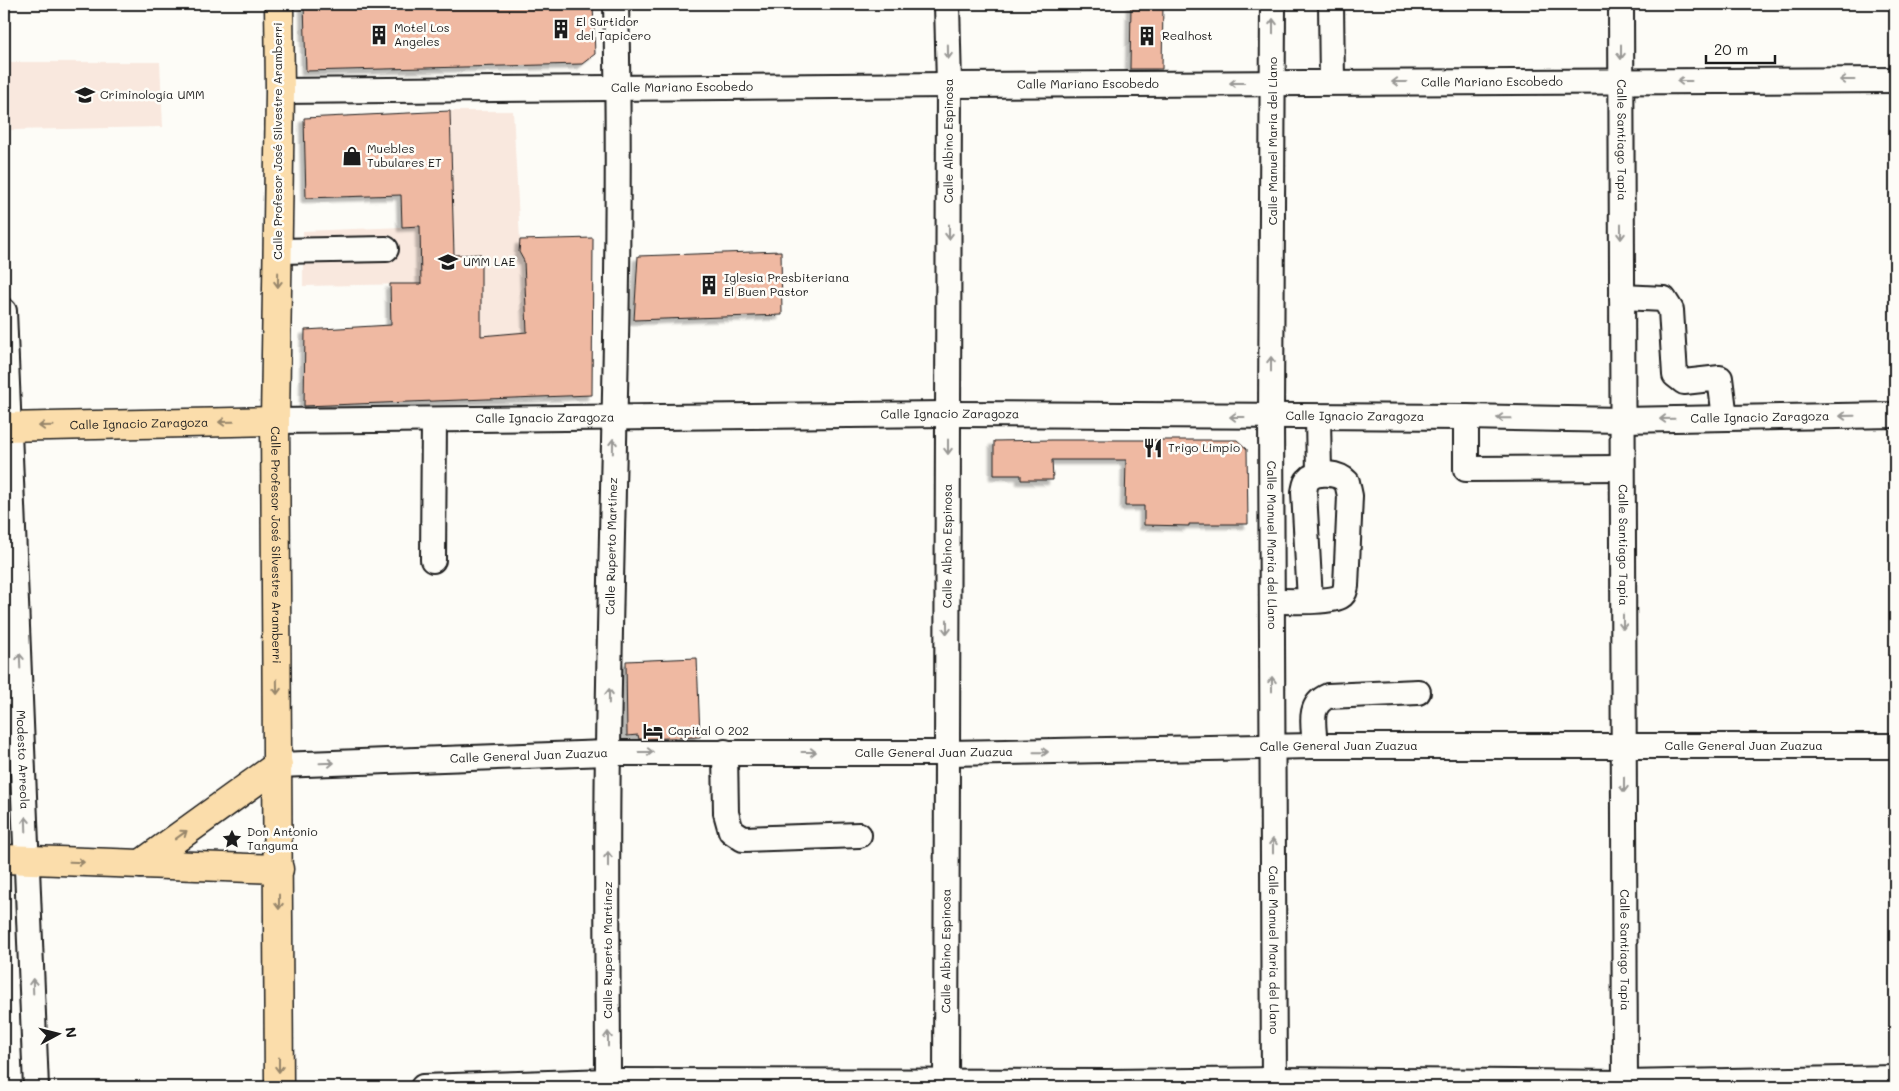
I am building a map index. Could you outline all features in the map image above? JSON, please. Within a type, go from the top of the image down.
[{"type":"main road","name":"Calle Profesor José Silvestre Aramberri","points":[[279,4],[280,91],[275,421],[280,1087]]},
{"type":"main road","name":"Calle Ignacio Zaragoza","points":[[7,427],[275,421]]},
{"type":"main road","points":[[141,864],[278,765]]},
{"type":"main road","points":[[16,860],[279,869]]},
{"type":"street","name":"Calle Ruperto Martínez","points":[[608,1084],[608,753],[618,88],[616,4]]},
{"type":"street","name":"Calle Albino Espinosa","points":[[946,1085],[949,85],[947,4]]},
{"type":"street","name":"Calle Manuel Maria del Llano","points":[[1273,4],[1271,417],[1274,1083]]},
{"type":"street","points":[[1331,4],[1332,82]]},
{"type":"street","name":"Calle Santiago Tapia","points":[[1622,4],[1625,1085]]},
{"type":"street","name":"Calle Mariano Escobedo","points":[[280,91],[1273,82],[1895,80]]},
{"type":"street","points":[[278,251],[386,249]]},
{"type":"street","points":[[1622,296],[1664,299],[1668,303],[1671,310],[1675,375],[1684,382],[1720,378],[1726,418]]},
{"type":"street","name":"Modesto Arreola","points":[[4,311],[16,860],[36,1087]]},
{"type":"street","name":"Calle Ignacio Zaragoza","points":[[275,421],[948,414],[1466,417],[1622,420],[1895,414]]},
{"type":"street","points":[[1318,417],[1319,474]]},
{"type":"street","points":[[1466,417],[1466,469],[1622,468]]},
{"type":"street","points":[[433,560],[434,420]]},
{"type":"street","points":[[1272,601],[1310,600],[1339,598],[1344,594],[1346,586],[1350,496],[1349,485],[1344,478],[1338,475],[1319,474],[1307,481],[1304,492],[1310,600]]},
{"type":"street","points":[[1314,746],[1314,710],[1321,699],[1328,696],[1418,692]]},
{"type":"street","name":"Calle General Juan Zuazua","points":[[278,765],[608,753],[947,753],[1314,746],[1895,746]]},
{"type":"street","points":[[725,752],[726,813],[731,830],[743,840],[859,835]]},
{"type":"street","points":[[423,1087],[608,1084],[1107,1085],[1274,1083],[1625,1085],[1895,1078]]},
{"type":"shaded area","name":"Criminología UMM","points":[[8,62],[160,62],[163,127],[11,130]]},
{"type":"shaded area","name":"UMM LAE","points":[[450,111],[513,111],[520,240],[593,238],[592,395],[424,401],[416,284],[303,286],[303,231],[453,225]]},
{"type":"building","points":[[304,4],[593,4],[595,54],[582,64],[306,71]]},
{"type":"building","name":"Realhost","points":[[1131,4],[1163,4],[1162,69],[1130,69]]},
{"type":"building","points":[[450,111],[454,255],[481,254],[481,336],[527,332],[524,261],[519,252],[520,240],[593,238],[592,395],[304,406],[305,330],[391,325],[390,284],[421,284],[420,226],[402,227],[401,195],[306,198],[304,118]]},
{"type":"building","name":"Iglesia Presbiteriana El Buen Pastor","points":[[781,251],[782,315],[634,320],[638,256]]},
{"type":"building","points":[[1237,440],[1247,449],[1248,524],[1144,525],[1144,506],[1125,506],[1126,460],[1052,460],[1053,480],[1021,480],[1021,475],[994,475],[994,441]]},
{"type":"building","points":[[697,658],[700,737],[639,739],[638,735],[627,736],[626,661]]},
{"type":"place","name":"El Surtidor del Tapicero","points":[[561,29]]},
{"type":"place","name":"Motel Los Angeles","points":[[379,35]]},
{"type":"place","name":"Realhost","points":[[1147,36]]},
{"type":"place","name":"Criminología UMM","points":[[85,95]]},
{"type":"place","name":"Muebles Tubulares ET","points":[[352,156]]},
{"type":"place","name":"UMM LAE","points":[[448,262]]},
{"type":"place","name":"Iglesia Presbiteriana El Buen Pastor","points":[[709,285]]},
{"type":"place","name":"Trigo Limpio","points":[[1153,448]]},
{"type":"place","name":"Capital O 202","points":[[653,731]]},
{"type":"place","name":"Don Antonio Tanguma","points":[[232,839]]}]
